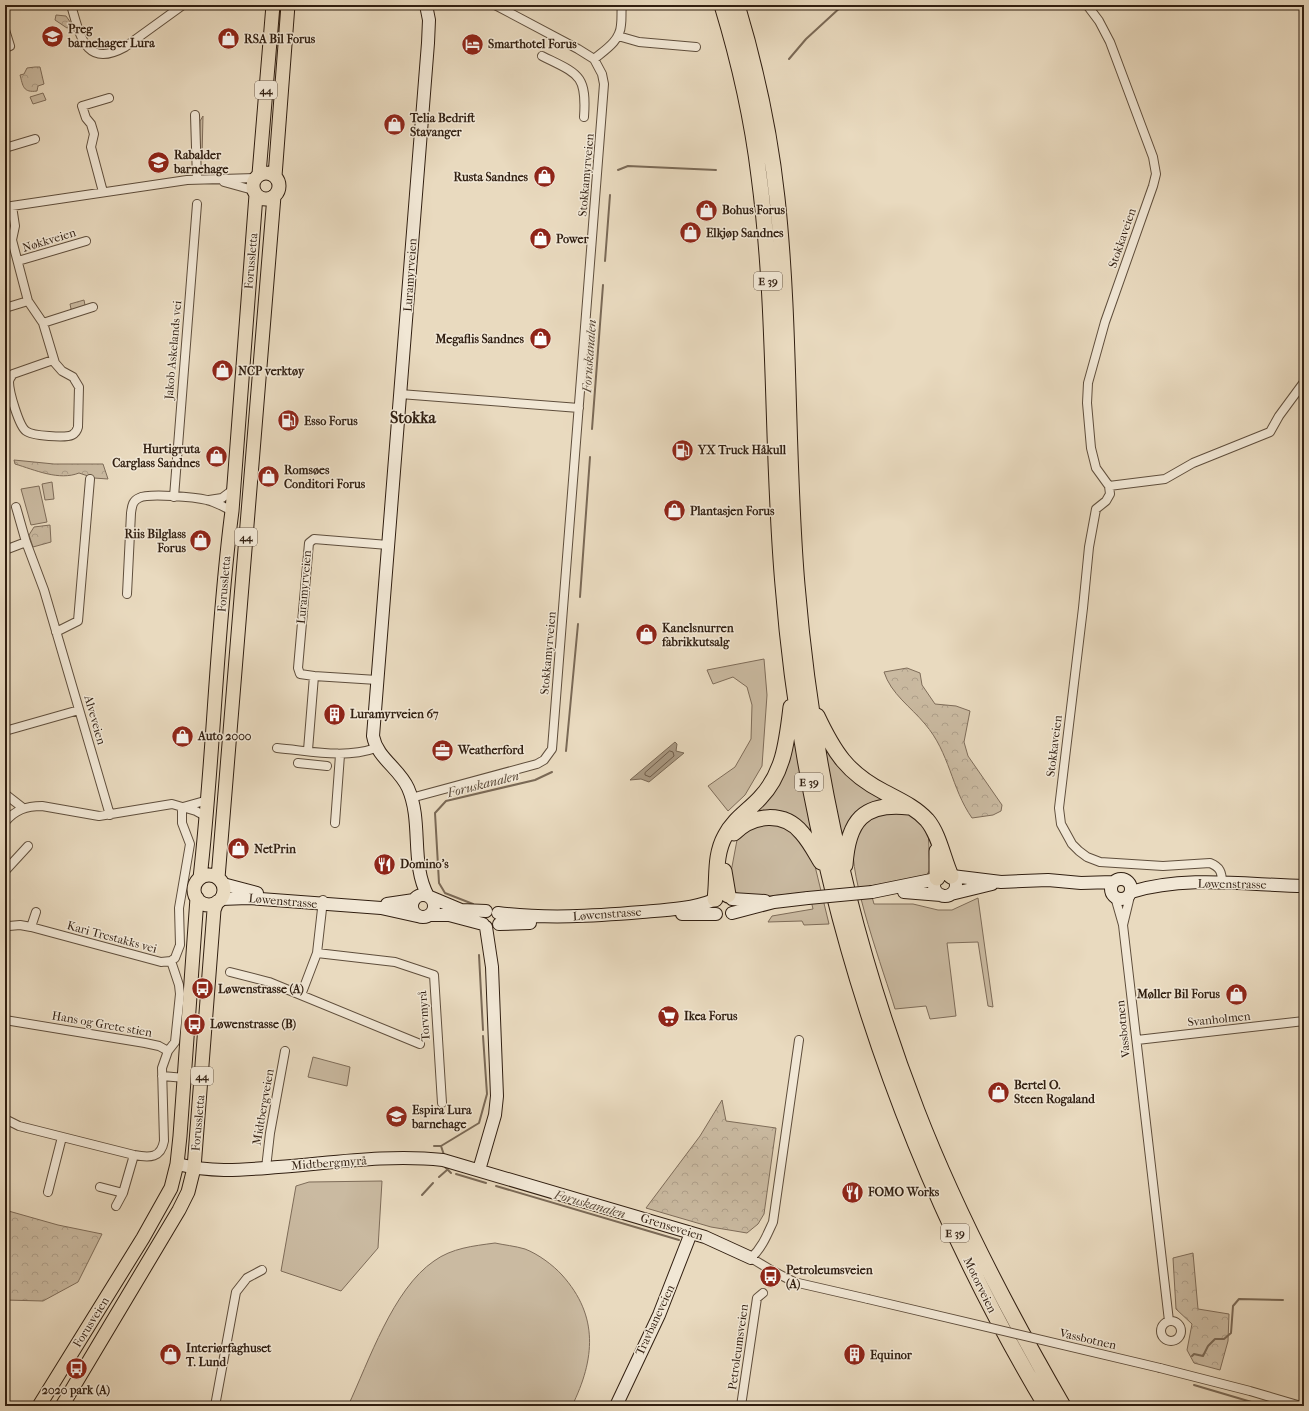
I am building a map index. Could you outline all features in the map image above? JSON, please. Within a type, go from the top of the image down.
[{"type":"highway","name":"E 39","points":[[722,5],[747,102],[762,202],[769,289],[781,562],[794,689],[812,800],[828,874]]},
{"type":"highway","name":"E 39","points":[[737,5],[762,105],[777,200],[783,282],[793,536],[798,594],[809,697],[825,791],[844,878],[872,980],[918,1114],[975,1243],[1018,1327],[1062,1406]]},
{"type":"highway","name":"E 39","points":[[722,898],[717,863],[725,836],[736,821],[763,794],[781,765],[787,746],[794,689]]},
{"type":"highway","name":"E 39","points":[[809,697],[831,744],[846,766],[862,779],[912,808],[930,824],[937,842],[944,877]]},
{"type":"highway","name":"E 39","points":[[844,878],[849,837],[861,817],[871,810],[882,806],[912,808]]},
{"type":"highway","name":"E 39","points":[[722,898],[724,866],[728,843],[741,826],[759,818],[780,819],[797,828],[809,842],[828,874]]},
{"type":"highway","name":"Motorveien","points":[[828,874],[844,935],[868,1015],[904,1115],[967,1260],[1012,1348],[1046,1406]]},
{"type":"main road","name":"Forussletta","points":[[200,878],[207,817],[226,560],[234,489],[256,184],[273,5]]},
{"type":"main road","name":"44","points":[[274,196],[279,186],[275,176],[288,5]]},
{"type":"main road","points":[[274,196],[265,199],[256,184],[267,172],[275,176]]},
{"type":"main road","name":"Forussletta","points":[[220,881],[274,196]]},
{"type":"main road","points":[[200,878],[210,875],[220,881]]},
{"type":"main road","name":"44","points":[[197,898],[194,890],[197,881],[200,878]]},
{"type":"main road","name":"44","points":[[219,900],[224,889],[220,881]]},
{"type":"main road","name":"Forussletta","points":[[143,1238],[171,1188],[178,1164],[197,898]]},
{"type":"main road","points":[[197,898],[200,902],[209,905],[219,900]]},
{"type":"main road","name":"Forussletta","points":[[135,1283],[184,1200],[194,1168],[214,910],[219,900]]},
{"type":"main road","name":"Forusveien","points":[[39,1406],[143,1238]]},
{"type":"main road","name":"Forusveien","points":[[62,1406],[135,1283]]},
{"type":"street","points":[[71,5],[83,42],[90,51],[103,54],[115,52],[125,47],[182,5]]},
{"type":"street","name":"Luramyrveien","points":[[376,748],[373,727],[428,43],[429,20],[426,5]]},
{"type":"street","points":[[495,5],[594,59],[611,45],[618,36],[621,26],[622,5]]},
{"type":"street","name":"Stokkaveien","points":[[1087,5],[1099,21],[1110,42],[1155,163],[1156,174],[1149,198],[1105,322],[1088,384],[1091,448],[1098,473],[1109,486],[1110,496],[1096,509],[1088,547],[1083,608],[1059,808],[1062,824],[1072,844],[1083,855],[1091,859],[1106,863],[1164,866],[1210,863],[1216,865],[1221,870],[1222,883]]},
{"type":"street","points":[[5,30],[10,46],[5,48]]},
{"type":"street","points":[[618,36],[639,42],[696,47]]},
{"type":"street","points":[[542,56],[568,69],[580,78],[584,91],[584,117]]},
{"type":"street","name":"Stokkamyrveien","points":[[411,798],[537,764],[544,760],[552,749],[604,94],[602,74],[594,59]]},
{"type":"street","points":[[103,192],[91,147],[94,134],[82,106],[109,98]]},
{"type":"street","points":[[195,115],[197,179]]},
{"type":"street","points":[[5,148],[35,139]]},
{"type":"street","points":[[8,206],[197,179],[256,184]]},
{"type":"street","name":"Jakob Askelands vei","points":[[174,497],[197,204]]},
{"type":"street","name":"Nøkkveien","points":[[8,206],[15,226],[9,240],[18,261],[28,301],[43,323],[53,360]]},
{"type":"street","name":"Nøkkveien","points":[[18,261],[86,241]]},
{"type":"street","points":[[5,308],[28,301]]},
{"type":"street","points":[[43,323],[93,307]]},
{"type":"street","points":[[53,360],[62,371],[73,377],[79,387],[78,427],[75,433],[68,436],[32,434],[25,430],[19,420],[10,387],[9,380],[14,374],[53,360]]},
{"type":"street","points":[[1109,486],[1165,479],[1193,463],[1270,432],[1279,416],[1304,382]]},
{"type":"street","points":[[400,394],[579,408]]},
{"type":"street","points":[[56,632],[78,621],[90,479]]},
{"type":"street","points":[[127,594],[132,504],[139,497],[174,497],[206,500],[222,498],[234,489]]},
{"type":"street","points":[[206,500],[232,511]]},
{"type":"street","name":"Alveveien","points":[[16,507],[26,542],[44,590],[110,815]]},
{"type":"street","name":"Luramyrveien","points":[[377,680],[300,674],[298,668],[309,543],[314,539],[388,545]]},
{"type":"street","points":[[5,550],[26,542]]},
{"type":"street","points":[[308,750],[314,676]]},
{"type":"street","points":[[5,731],[79,710]]},
{"type":"street","points":[[277,748],[308,750],[340,755],[363,753],[376,748],[404,782],[411,798],[422,883],[435,906],[431,915],[424,918],[417,916],[412,907],[414,900],[413,894],[417,852]]},
{"type":"street","points":[[335,823],[340,755]]},
{"type":"street","points":[[298,763],[327,766]]},
{"type":"street","points":[[5,794],[23,808]]},
{"type":"street","points":[[182,808],[208,800]]},
{"type":"street","points":[[5,822],[23,808],[42,806],[90,816],[110,815],[172,804],[196,811],[207,817]]},
{"type":"street","name":"Kari Trestakks vei","points":[[9,926],[20,925],[31,927],[144,959],[161,962],[171,961],[178,955],[180,945],[179,908],[190,849],[189,838],[182,823],[182,808]]},
{"type":"street","points":[[5,871],[28,846]]},
{"type":"street","points":[[944,877],[956,886],[946,895],[935,888],[944,877]]},
{"type":"street","name":"Løwenstrasse","points":[[874,892],[944,877],[1001,882],[1048,880],[1081,883],[1119,881],[1160,884],[1222,883],[1304,886]]},
{"type":"street","name":"Løwenstrasse","points":[[220,881],[274,896],[381,908],[417,916]]},
{"type":"street","points":[[1119,881],[1131,885],[1130,894],[1121,900],[1115,897],[1111,890],[1119,881]]},
{"type":"street","name":"Løwenstrasse","points":[[431,915],[448,915],[492,921],[571,922],[681,914],[716,914],[724,917],[732,913],[774,902],[874,892],[917,892],[946,895],[1001,882]]},
{"type":"street","name":"Løwenstrasse","points":[[1081,883],[1115,897]]},
{"type":"street","name":"Løwenstrasse","points":[[1130,894],[1160,884]]},
{"type":"street","name":"Vassbotnen","points":[[1123,925],[1130,894]]},
{"type":"street","points":[[414,900],[422,895],[429,897]]},
{"type":"street","name":"Løwenstrasse","points":[[429,897],[492,921],[540,917],[591,916],[692,907],[722,898],[774,902]]},
{"type":"street","name":"Vassbotnen","points":[[1115,897],[1123,925],[1170,1321]]},
{"type":"street","name":"Løwenstrasse","points":[[219,900],[248,898],[399,904],[414,900]]},
{"type":"street","points":[[716,914],[712,908],[722,898],[735,906],[732,913]]},
{"type":"street","points":[[300,995],[317,953],[323,902]]},
{"type":"street","points":[[31,927],[36,912]]},
{"type":"street","points":[[479,1170],[489,1141],[496,1106],[492,921]]},
{"type":"street","name":"Torvmyrå","points":[[317,953],[395,962],[434,975],[442,1103]]},
{"type":"street","points":[[5,1119],[19,1126],[134,1155],[153,1157],[158,1154],[163,1146],[164,1129],[162,1076],[164,1062],[168,1051],[176,1042],[180,994],[179,985],[171,961]]},
{"type":"street","name":"Torvmyrå","points":[[230,972],[269,982],[420,1044]]},
{"type":"street","name":"Hans og Grete stien","points":[[5,1020],[145,1043],[159,1046],[168,1051]]},
{"type":"street","name":"Svanholmen","points":[[1136,1040],[1304,1021]]},
{"type":"street","points":[[751,1258],[759,1250],[773,1222],[799,1040]]},
{"type":"street","name":"Midtbergveien","points":[[266,1168],[268,1146],[286,1051]]},
{"type":"street","points":[[162,1076],[185,1078]]},
{"type":"street","points":[[48,1192],[62,1137]]},
{"type":"street","points":[[116,1206],[123,1193],[134,1155]]},
{"type":"street","name":"Midtbergmyrå","points":[[178,1164],[194,1168],[219,1171],[388,1159],[424,1158],[443,1160],[479,1170]]},
{"type":"street","name":"Grenseveien","points":[[479,1170],[718,1241],[751,1258]]},
{"type":"street","points":[[100,1187],[123,1193]]},
{"type":"street","name":"Travbaneveien","points":[[616,1406],[659,1315],[691,1233]]},
{"type":"street","name":"Vassbotnen","points":[[751,1258],[794,1282],[1160,1368],[1250,1391],[1301,1406]]},
{"type":"street","points":[[215,1406],[236,1292],[247,1278],[262,1270]]},
{"type":"street","name":"Petroleumsveien","points":[[741,1406],[758,1298],[763,1293]]},
{"type":"green space","points":[[56,15],[66,16],[73,26],[67,28],[55,20]]},
{"type":"green space","points":[[40,67],[44,84],[38,86],[37,91],[29,91],[24,88],[20,75],[24,74],[27,68]]},
{"type":"green space","points":[[43,93],[46,100],[33,104],[30,97]]},
{"type":"green space","points":[[203,116],[202,157],[199,154],[200,121]]},
{"type":"green space","points":[[84,300],[85,305],[82,308],[77,310],[71,309],[70,304]]},
{"type":"green space","points":[[14,460],[54,464],[103,464],[108,479],[94,478],[79,473],[63,476],[47,474],[15,464]]},
{"type":"green space","points":[[52,482],[54,499],[45,500],[42,484]]},
{"type":"green space","points":[[39,486],[47,522],[31,525],[21,489]]},
{"type":"green space","points":[[50,525],[51,542],[33,547],[29,535],[34,527]]},
{"type":"green space","points":[[764,659],[767,695],[762,766],[745,795],[728,811],[708,786],[735,767],[751,739],[752,705],[747,687],[733,677],[713,684],[707,670]]},
{"type":"green space","points":[[907,668],[920,673],[922,685],[935,704],[956,706],[970,711],[964,742],[968,756],[1002,805],[1001,811],[993,815],[972,818],[959,795],[940,747],[933,735],[920,718],[896,694],[884,672]]},
{"type":"green space","points":[[795,733],[818,844],[799,823],[749,819]]},
{"type":"green space","points":[[823,745],[893,799],[842,840]]},
{"type":"green space","points":[[884,811],[915,815],[928,828],[930,870],[925,877],[869,886],[874,904],[913,904],[938,910],[952,910],[978,898],[993,1007],[988,1006],[978,942],[947,943],[956,1016],[930,1019],[926,1006],[895,1009],[861,900],[853,857],[854,843],[859,832],[869,820]]},
{"type":"green space","points":[[770,821],[792,830],[814,862],[829,924],[804,925],[802,921],[768,922],[772,916],[813,909],[809,892],[752,896],[734,892],[731,872],[737,840],[746,830]]},
{"type":"green space","points":[[313,1057],[350,1067],[347,1086],[308,1077]]},
{"type":"green space","points":[[722,1100],[726,1121],[776,1128],[764,1214],[758,1224],[747,1233],[711,1227],[646,1208],[700,1136]]},
{"type":"green space","points":[[382,1181],[378,1248],[341,1291],[281,1271],[296,1186],[309,1182]]},
{"type":"green space","points":[[5,1210],[58,1225],[102,1234],[78,1282],[43,1301],[5,1300]]},
{"type":"green space","points":[[495,1243],[525,1249],[545,1260],[562,1275],[574,1290],[582,1306],[590,1338],[589,1355],[580,1389],[572,1406],[348,1406],[394,1307],[419,1273],[434,1261],[455,1250]]},
{"type":"green space","points":[[1193,1253],[1198,1309],[1229,1314],[1228,1341],[1220,1370],[1194,1363],[1187,1350],[1192,1324],[1176,1309],[1173,1258]]},
{"type":"water","points":[[675,742],[677,744],[676,751],[684,753],[649,782],[641,779],[630,780]]},
{"type":"waterway","points":[[789,59],[806,39],[843,5]]},
{"type":"waterway","name":"Foruskanalen","points":[[618,170],[628,166],[716,170]]},
{"type":"waterway","name":"Foruskanalen","points":[[605,261],[610,195]]},
{"type":"waterway","name":"Foruskanalen","points":[[592,429],[603,285]]},
{"type":"waterway","name":"Foruskanalen","points":[[580,597],[590,457]]},
{"type":"waterway","name":"Foruskanalen","points":[[566,751],[578,624]]},
{"type":"waterway","name":"Foruskanalen","points":[[473,904],[445,893],[439,883],[435,813],[446,801],[535,780],[552,772]]},
{"type":"waterway","name":"Foruskanalen","points":[[479,955],[483,1030]]},
{"type":"waterway","name":"Foruskanalen","points":[[441,1146],[479,1123],[487,1094],[483,1036]]},
{"type":"waterway","name":"Foruskanalen","points":[[434,1146],[441,1146],[444,1155]]},
{"type":"waterway","name":"Foruskanalen","points":[[445,1167],[451,1173]]},
{"type":"waterway","points":[[439,1177],[447,1170]]},
{"type":"waterway","name":"Foruskanalen","points":[[456,1174],[486,1183]]},
{"type":"waterway","points":[[422,1195],[433,1183]]},
{"type":"waterway","name":"Foruskanalen","points":[[496,1186],[679,1240]]},
{"type":"waterway","points":[[1192,1356],[1194,1354],[1203,1356],[1208,1346],[1215,1339],[1224,1339],[1231,1333],[1233,1306],[1239,1299],[1283,1300]]},
{"type":"waterway","name":"Foruskanalen","points":[[1194,1385],[1265,1406]]},
{"type":"place","name":"Preg barnehager Lura","points":[[53,36]]},
{"type":"place","name":"RSA Bil Forus","points":[[229,39]]},
{"type":"place","name":"Smarthotel Forus","points":[[473,44]]},
{"type":"place","name":"Telia Bedrift Stavanger","points":[[395,125]]},
{"type":"place","name":"Rabalder barnehage","points":[[159,162]]},
{"type":"place","name":"Rusta Sandnes","points":[[544,177]]},
{"type":"place","name":"Bohus Forus","points":[[706,210]]},
{"type":"place","name":"Elkjøp Sandnes","points":[[691,233]]},
{"type":"place","name":"Power","points":[[540,239]]},
{"type":"place","name":"Megaflis Sandnes","points":[[540,339]]},
{"type":"place","name":"NCP verktøy","points":[[223,371]]},
{"type":"place","name":"Esso Forus","points":[[288,421]]},
{"type":"place","name":"YX Truck Håkull","points":[[682,450]]},
{"type":"place","name":"Hurtigruta Carglass Sandnes","points":[[216,456]]},
{"type":"place","name":"Romsøes Conditori Forus","points":[[269,477]]},
{"type":"place","name":"Plantasjen Forus","points":[[675,511]]},
{"type":"place","name":"Riis Bilglass Forus","points":[[201,541]]},
{"type":"place","name":"Kanelsnurren fabrikkutsalg","points":[[646,635]]},
{"type":"place","name":"Luramyrveien 67","points":[[334,714]]},
{"type":"place","name":"Auto 2000","points":[[182,736]]},
{"type":"place","name":"Weatherford","points":[[442,750]]},
{"type":"place","name":"NetPrin","points":[[239,849]]},
{"type":"place","name":"Domino's","points":[[385,864]]},
{"type":"place","name":"Løwenstrasse (A)","points":[[203,989]]},
{"type":"place","name":"Møller Bil Forus","points":[[1236,994]]},
{"type":"place","name":"Ikea Forus","points":[[668,1016]]},
{"type":"place","name":"Løwenstrasse (B)","points":[[195,1024]]},
{"type":"place","name":"Bertel O. Steen Rogaland","points":[[998,1092]]},
{"type":"place","name":"Espira Lura barnehage","points":[[396,1117]]},
{"type":"place","name":"FOMO Works","points":[[852,1192]]},
{"type":"place","name":"Petroleumsveien (A)","points":[[770,1277]]},
{"type":"place","name":"Interiørfaghuset T. Lund","points":[[171,1355]]},
{"type":"place","name":"Equinor","points":[[855,1355]]},
{"type":"place","name":"2020 park (A)","points":[[76,1369]]},
{"type":"district","name":"Stokka","points":[[413,417]]}]
